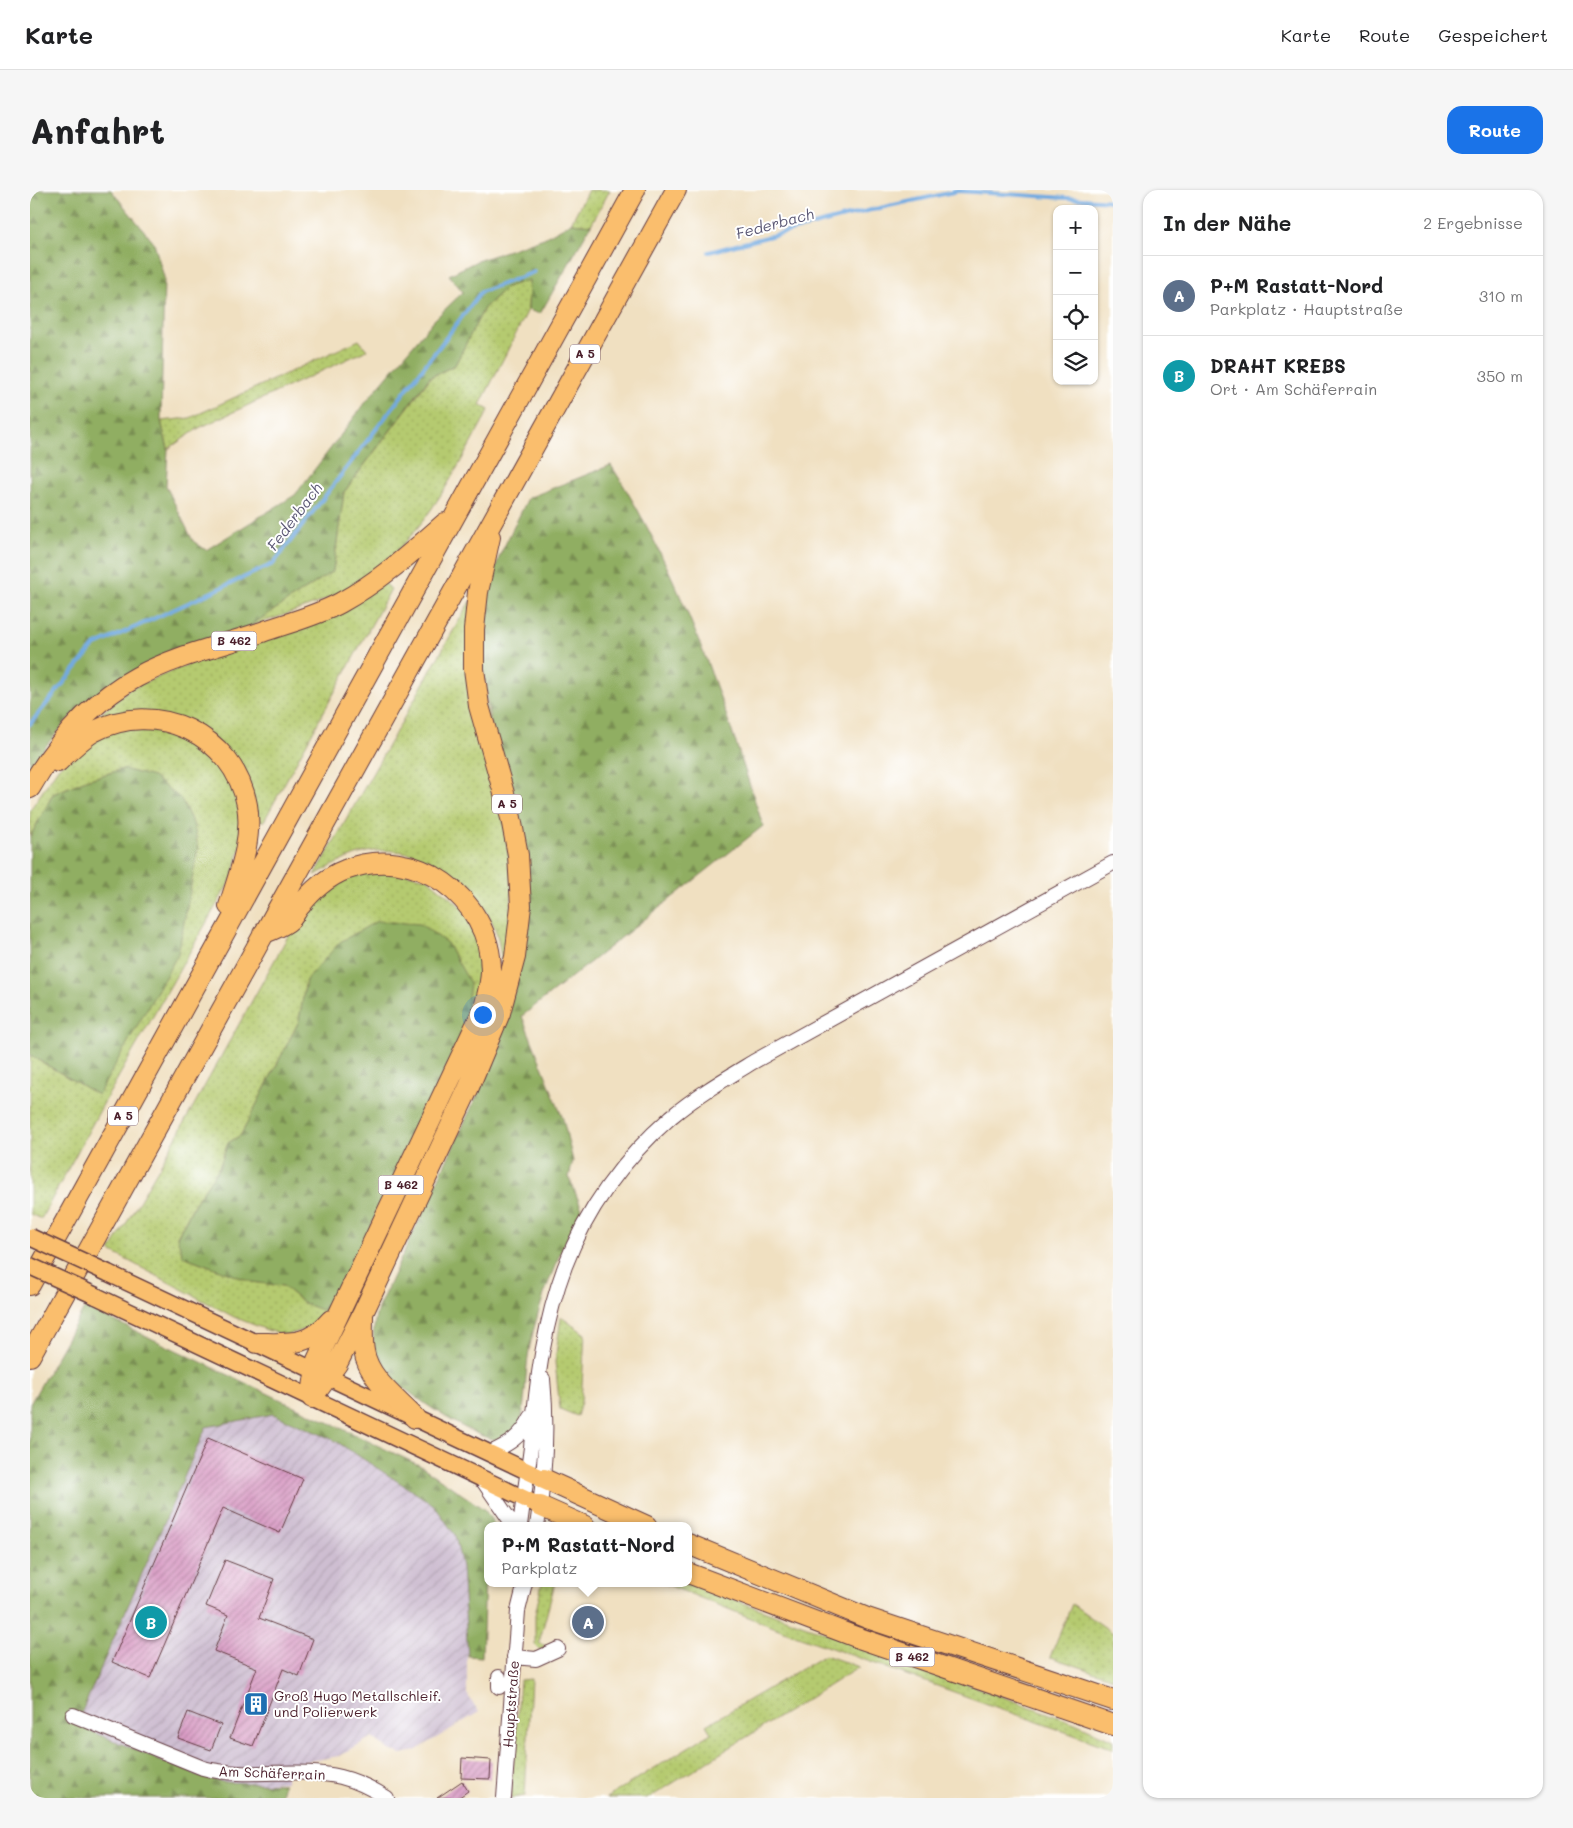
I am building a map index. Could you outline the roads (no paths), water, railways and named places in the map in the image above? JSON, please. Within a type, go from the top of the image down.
[{"type":"highway","name":"A 5","points":[[30,1285],[635,190]]},
{"type":"highway","name":"A 5","points":[[30,1356],[676,190]]},
{"type":"highway","name":"B 462","points":[[30,788],[47,758],[72,728],[104,698],[137,677],[179,659],[339,603],[376,582],[456,513]]},
{"type":"highway","name":"A 5","points":[[321,1374],[337,1364],[363,1314],[469,1087],[500,1013],[515,957],[521,906],[518,855],[511,818],[479,706],[474,669],[474,629],[478,592],[494,518]]},
{"type":"highway","name":"A 5","points":[[30,796],[52,768],[74,746],[93,732],[121,722],[150,719],[175,724],[195,732],[216,747],[232,764],[241,784],[247,806],[248,835],[217,947]]},
{"type":"highway","name":"B 462","points":[[263,934],[290,921],[301,904],[317,888],[344,870],[369,863],[392,862],[414,866],[440,879],[462,896],[478,917],[488,946],[491,970],[484,1008],[318,1360],[321,1374],[312,1398]]},
{"type":"highway","name":"B 462","points":[[257,1344],[301,1342],[314,1337],[344,1306]]},
{"type":"highway","name":"A 5","points":[[363,1314],[364,1350],[368,1364],[374,1375],[415,1418]]},
{"type":"highway","name":"B 462","points":[[536,1475],[638,1522]]},
{"type":"highway","points":[[532,1502],[576,1522]]},
{"type":"highway","name":"B 462","points":[[692,1546],[867,1618],[1113,1700]]},
{"type":"highway","name":"B 462","points":[[692,1575],[856,1637],[1113,1725]]},
{"type":"main road","name":"B 462","points":[[30,1237],[536,1475]]},
{"type":"main road","points":[[30,1266],[532,1502]]},
{"type":"street","points":[[536,1475],[532,1414],[551,1304],[565,1262],[584,1220],[622,1167],[671,1117],[711,1088],[753,1062],[1113,863]]},
{"type":"street","points":[[522,1522],[532,1502],[546,1413],[542,1363]]},
{"type":"street","points":[[490,1453],[519,1437],[532,1414]]},
{"type":"street","points":[[480,1478],[511,1522]]},
{"type":"street","points":[[532,1502],[536,1522]]},
{"type":"street","name":"Hauptstraße","points":[[504,1798],[518,1611],[516,1587]]},
{"type":"street","name":"Hauptstraße","points":[[518,1611],[524,1587]]},
{"type":"street","points":[[514,1657],[536,1659],[558,1649]]},
{"type":"street","name":"Am Schäferrain","points":[[73,1715],[203,1768],[223,1773],[334,1776],[356,1782],[387,1798]]},
{"type":"waterway","name":"Federbach","points":[[709,252],[875,209],[958,191],[1113,201]]},
{"type":"waterway","name":"Federbach","points":[[30,724],[94,646],[273,564],[481,292],[534,272]]},
{"type":"place","name":"DRAHT KREBS","points":[[151,1622]]},
{"type":"place","name":"P+M Rastatt-Nord","points":[[588,1622]]},
{"type":"place","name":"Groß Hugo Metallschleif. und Polierwerk","points":[[256,1704]]}]
